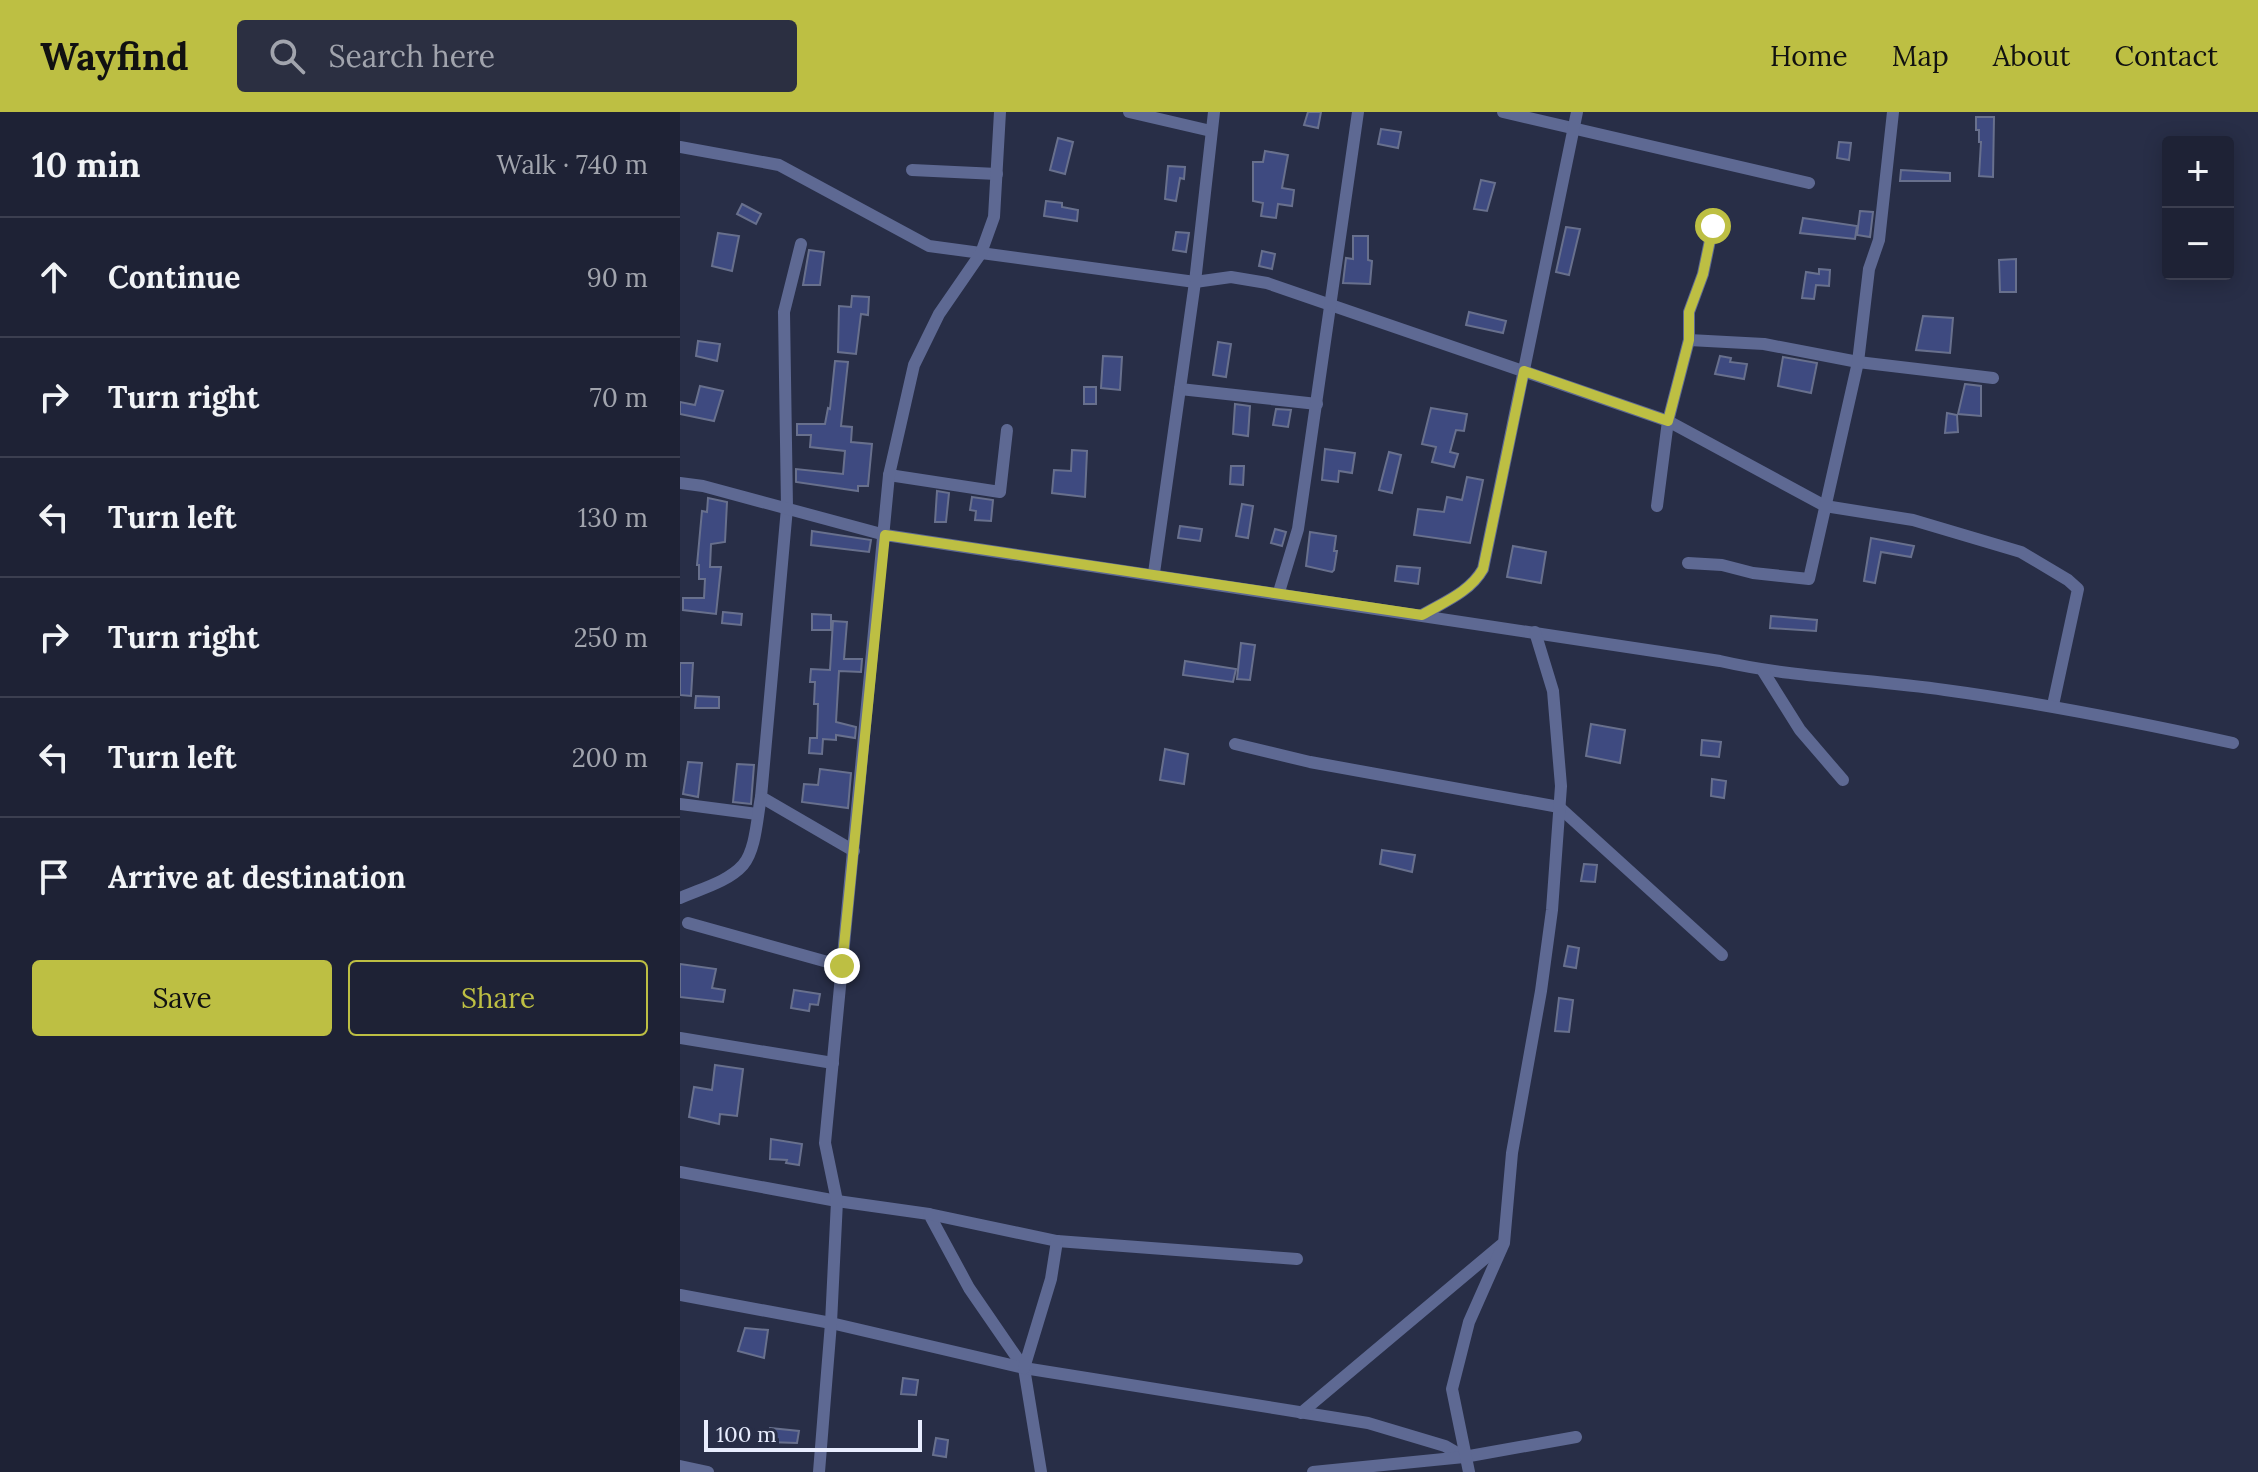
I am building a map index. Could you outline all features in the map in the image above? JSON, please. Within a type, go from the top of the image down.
[{"type":"street","points":[[819,1472],[837,1201],[825,1143],[889,475],[896,433],[914,365],[939,314],[981,253],[994,217],[1000,112]]},
{"type":"street","points":[[1129,112],[1211,131]]},
{"type":"street","points":[[1154,573],[1195,282],[1214,112]]},
{"type":"street","points":[[1279,592],[1298,529],[1358,112]]},
{"type":"street","points":[[1503,112],[1809,183]]},
{"type":"street","points":[[1422,615],[1468,588],[1477,581],[1483,569],[1577,112]]},
{"type":"street","points":[[1688,563],[1722,565],[1753,573],[1809,579],[1858,362],[1869,269],[1879,240],[1893,112]]},
{"type":"street","points":[[680,147],[779,165],[929,246],[1195,282],[1231,277],[1267,283],[1668,421],[1825,506],[1913,520],[2021,552],[2078,589],[2053,705]]},
{"type":"street","points":[[912,170],[997,174]]},
{"type":"street","points":[[1657,506],[1668,421],[1689,340],[1689,312],[1703,274],[1713,226]]},
{"type":"street","points":[[680,898],[731,875],[745,863],[761,797],[787,508],[784,312],[801,244]]},
{"type":"street","points":[[1689,340],[1764,344],[1858,362],[1993,378]]},
{"type":"street","points":[[1180,389],[1317,404]]},
{"type":"street","points":[[889,475],[1000,492],[1007,430]]},
{"type":"street","points":[[680,483],[703,486],[885,535],[1279,592],[1720,661],[1763,671],[1940,689],[2053,705],[2233,743]]},
{"type":"street","points":[[1469,1472],[1452,1389],[1469,1322],[1504,1243],[1512,1153],[1548,937],[1561,786],[1553,691],[1535,632]]},
{"type":"street","points":[[1763,671],[1800,730],[1843,780]]},
{"type":"street","points":[[1235,744],[1325,765],[1559,807],[1722,955]]},
{"type":"street","points":[[761,797],[854,851]]},
{"type":"street","points":[[680,804],[757,814]]},
{"type":"street","points":[[688,923],[842,966]]},
{"type":"street","points":[[680,1038],[833,1063]]},
{"type":"street","points":[[680,1172],[837,1201],[929,1214],[1057,1241],[1297,1259]]},
{"type":"street","points":[[929,1214],[969,1288],[1024,1368],[1041,1472]]},
{"type":"street","points":[[1024,1368],[1051,1279],[1057,1241]]},
{"type":"street","points":[[1301,1413],[1504,1243]]},
{"type":"street","points":[[680,1295],[831,1323],[1024,1368],[1368,1423],[1445,1446],[1464,1457]]},
{"type":"street","points":[[1313,1472],[1464,1457],[1576,1437]]},
{"type":"street","points":[[680,1466],[708,1472]]},
{"type":"building","points":[[1308,112],[1321,112],[1318,128],[1304,125]]},
{"type":"building","points":[[1976,117],[1994,117],[1993,177],[1979,176],[1981,142],[1979,130],[1976,130]]},
{"type":"building","points":[[1381,129],[1401,132],[1398,148],[1378,144]]},
{"type":"building","points":[[1058,138],[1073,142],[1065,174],[1050,170]]},
{"type":"building","points":[[1839,142],[1851,143],[1849,160],[1837,158]]},
{"type":"building","points":[[1265,151],[1288,155],[1282,188],[1294,190],[1292,206],[1278,204],[1276,218],[1261,216],[1263,203],[1253,201],[1253,162],[1263,162]]},
{"type":"building","points":[[1168,166],[1185,167],[1176,201],[1165,199]]},
{"type":"building","points":[[1901,170],[1950,173],[1950,181],[1900,181]]},
{"type":"building","points":[[1481,180],[1495,183],[1487,211],[1474,209]]},
{"type":"building","points":[[1046,201],[1062,203],[1062,207],[1078,210],[1077,221],[1044,216]]},
{"type":"building","points":[[742,204],[761,214],[756,224],[737,214]]},
{"type":"building","points":[[1860,211],[1873,212],[1870,237],[1857,235]]},
{"type":"building","points":[[1803,218],[1857,226],[1855,239],[1800,233]]},
{"type":"building","points":[[1566,227],[1580,229],[1569,275],[1556,272]]},
{"type":"building","points":[[1176,232],[1189,233],[1186,252],[1173,250]]},
{"type":"building","points":[[718,233],[739,236],[732,271],[712,266]]},
{"type":"building","points":[[1353,236],[1368,236],[1368,260],[1372,261],[1370,284],[1343,283],[1346,258],[1353,259]]},
{"type":"building","points":[[809,250],[824,252],[820,285],[803,285]]},
{"type":"building","points":[[1262,251],[1275,254],[1272,269],[1259,266]]},
{"type":"building","points":[[2016,259],[2016,292],[2000,292],[1999,260]]},
{"type":"building","points":[[1819,269],[1830,270],[1829,286],[1816,285],[1814,299],[1802,298],[1806,272],[1819,274]]},
{"type":"building","points":[[852,296],[869,297],[868,315],[861,314],[856,354],[838,352],[839,306],[851,307]]},
{"type":"building","points":[[1469,312],[1506,321],[1503,333],[1466,325]]},
{"type":"building","points":[[1923,316],[1953,318],[1950,353],[1916,350]]},
{"type":"building","points":[[698,341],[720,344],[717,361],[696,356]]},
{"type":"building","points":[[1218,342],[1231,344],[1226,377],[1213,375]]},
{"type":"building","points":[[1103,356],[1122,357],[1120,390],[1101,388]]},
{"type":"building","points":[[1720,356],[1731,358],[1730,362],[1747,364],[1744,379],[1715,374]]},
{"type":"building","points":[[1783,357],[1817,363],[1811,393],[1778,386]]},
{"type":"building","points":[[835,361],[848,362],[841,426],[852,427],[851,442],[872,444],[868,486],[858,486],[858,491],[796,482],[796,469],[843,474],[845,451],[810,447],[811,435],[797,435],[797,424],[825,424],[830,409]]},
{"type":"building","points":[[1965,384],[1981,386],[1981,416],[1958,414]]},
{"type":"building","points":[[700,386],[723,391],[714,421],[680,414],[680,402],[695,405]]},
{"type":"building","points":[[1084,387],[1096,387],[1096,404],[1084,404]]},
{"type":"building","points":[[1235,404],[1250,406],[1248,436],[1233,434]]},
{"type":"building","points":[[1431,408],[1467,414],[1464,431],[1456,430],[1450,452],[1458,454],[1454,467],[1432,462],[1436,447],[1422,444]]},
{"type":"building","points":[[1276,409],[1291,410],[1288,427],[1273,425]]},
{"type":"building","points":[[1947,413],[1957,415],[1958,432],[1945,433]]},
{"type":"building","points":[[1325,449],[1355,453],[1352,473],[1339,471],[1338,482],[1322,480]]},
{"type":"building","points":[[1072,450],[1087,451],[1085,497],[1052,493],[1054,470],[1071,471]]},
{"type":"building","points":[[1389,452],[1401,455],[1392,493],[1379,490]]},
{"type":"building","points":[[1231,466],[1244,466],[1243,485],[1230,484]]},
{"type":"building","points":[[1467,477],[1483,480],[1470,543],[1414,535],[1418,509],[1444,512],[1447,497],[1462,500]]},
{"type":"building","points":[[937,491],[949,493],[946,522],[935,522]]},
{"type":"building","points":[[972,497],[993,500],[991,521],[975,520],[976,511],[970,510]]},
{"type":"building","points":[[708,498],[727,502],[725,542],[711,544],[710,567],[721,567],[716,614],[683,610],[683,598],[704,598],[705,579],[699,579],[697,565],[702,511],[707,512]]},
{"type":"building","points":[[1242,504],[1253,506],[1248,538],[1236,536]]},
{"type":"building","points":[[1180,526],[1202,529],[1200,541],[1178,538]]},
{"type":"building","points":[[1275,529],[1286,532],[1282,546],[1271,543]]},
{"type":"building","points":[[812,531],[871,540],[869,552],[811,545]]},
{"type":"building","points":[[1310,532],[1336,536],[1334,551],[1337,551],[1332,572],[1306,566]]},
{"type":"building","points":[[1871,538],[1914,546],[1911,557],[1881,552],[1875,583],[1864,581]]},
{"type":"building","points":[[1513,546],[1546,552],[1541,583],[1507,577]]},
{"type":"building","points":[[1397,566],[1420,568],[1418,584],[1395,581]]},
{"type":"building","points":[[723,612],[742,614],[741,625],[722,623]]},
{"type":"building","points":[[812,614],[831,615],[831,630],[812,630]]},
{"type":"building","points":[[1771,616],[1817,620],[1816,631],[1770,628]]},
{"type":"building","points":[[833,621],[847,622],[844,659],[862,659],[861,672],[839,671],[836,722],[856,727],[855,738],[836,735],[836,740],[823,739],[822,754],[809,753],[810,738],[817,738],[818,704],[814,704],[815,682],[810,682],[811,669],[830,670]]},
{"type":"building","points":[[1241,643],[1255,645],[1250,680],[1237,679]]},
{"type":"building","points":[[1185,661],[1236,669],[1233,682],[1183,675]]},
{"type":"building","points":[[680,663],[693,663],[691,696],[680,695]]},
{"type":"building","points":[[696,696],[719,697],[719,708],[695,708]]},
{"type":"building","points":[[1591,724],[1625,730],[1620,763],[1586,756]]},
{"type":"building","points":[[1702,740],[1721,742],[1719,757],[1701,755]]},
{"type":"building","points":[[1165,749],[1188,754],[1184,784],[1160,780]]},
{"type":"building","points":[[688,762],[702,763],[698,797],[683,794]]},
{"type":"building","points":[[737,764],[754,765],[751,804],[733,802]]},
{"type":"building","points":[[820,769],[851,773],[848,808],[802,802],[804,784],[818,785]]},
{"type":"building","points":[[1712,779],[1726,781],[1724,798],[1711,796]]},
{"type":"building","points":[[1382,850],[1415,855],[1412,872],[1380,864]]},
{"type":"building","points":[[1584,864],[1597,865],[1595,882],[1581,881]]},
{"type":"building","points":[[1568,946],[1579,948],[1576,968],[1564,966]]},
{"type":"building","points":[[680,964],[716,969],[712,988],[725,990],[723,1002],[680,997]]},
{"type":"building","points":[[794,990],[820,994],[818,1005],[810,1004],[809,1011],[791,1008]]},
{"type":"building","points":[[1559,998],[1573,1000],[1569,1032],[1555,1031]]},
{"type":"building","points":[[715,1065],[743,1069],[737,1116],[720,1114],[719,1124],[689,1117],[694,1087],[712,1090]]},
{"type":"building","points":[[771,1139],[802,1144],[799,1165],[786,1163],[787,1160],[770,1159]]},
{"type":"building","points":[[745,1328],[768,1330],[764,1358],[738,1351]]},
{"type":"building","points":[[903,1378],[918,1380],[916,1395],[901,1394]]},
{"type":"building","points":[[770,1428],[799,1431],[797,1443],[768,1442]]},
{"type":"building","points":[[936,1438],[948,1440],[946,1457],[933,1455]]},
{"type":"route","points":[[842,966],[885,535],[1422,615],[1468,588],[1477,581],[1483,569],[1524,371],[1668,421],[1689,340],[1689,312],[1703,274],[1713,226]]}]
